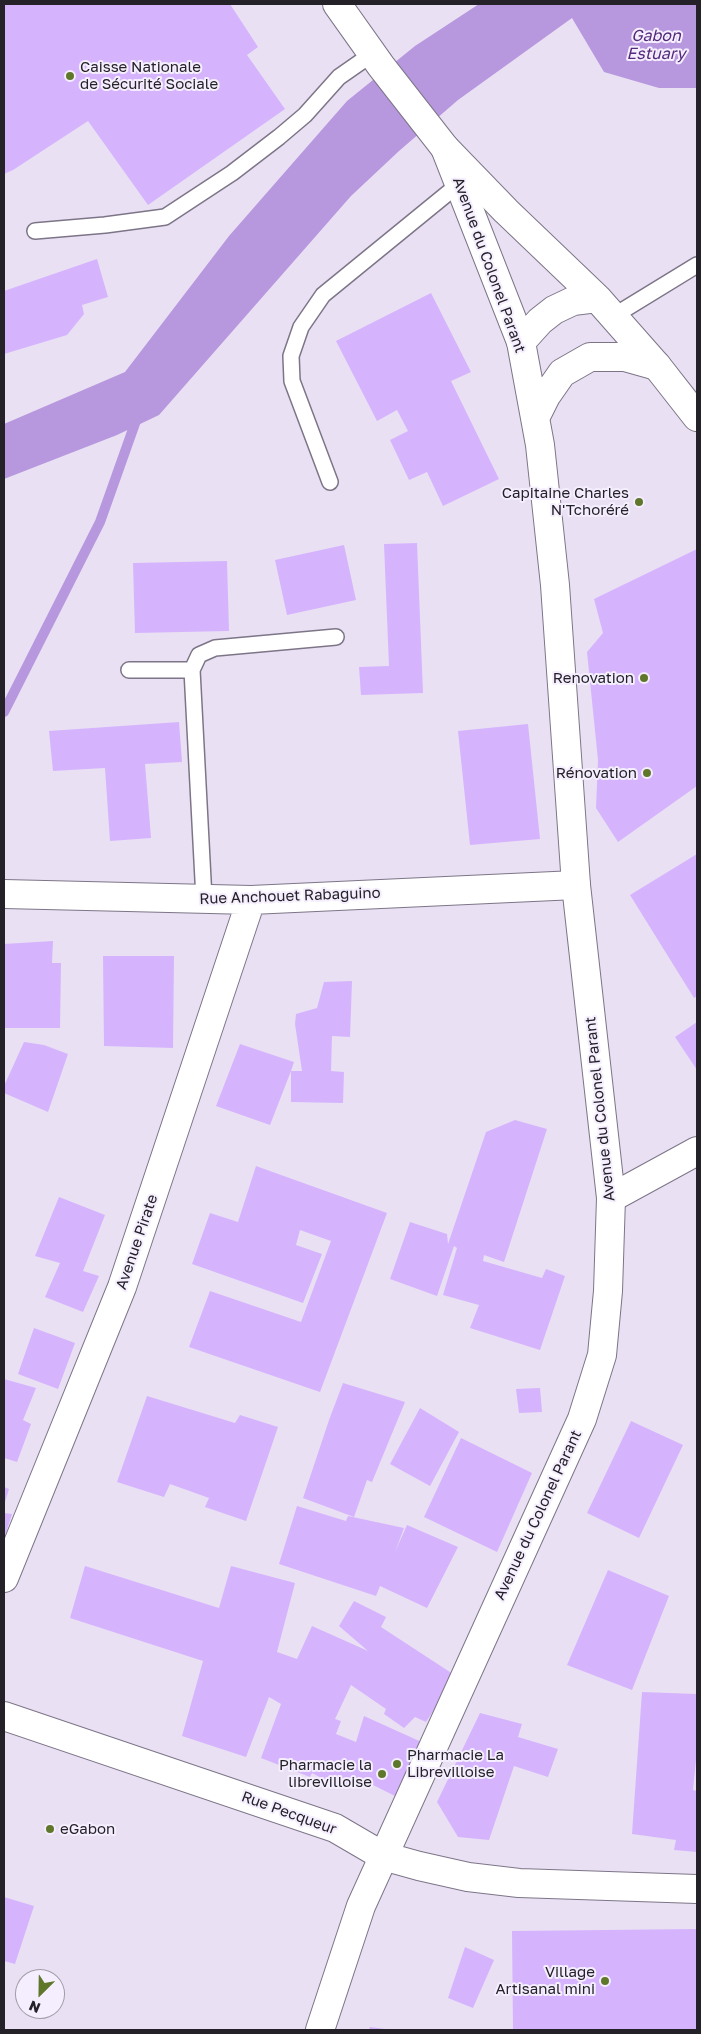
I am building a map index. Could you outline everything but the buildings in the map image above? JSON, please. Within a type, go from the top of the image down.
[{"type":"main road","points":[[337,4],[437,139],[506,211],[604,307],[657,366],[697,417]]},
{"type":"main road","name":"Avenue du Colonel Parant","points":[[320,2030],[361,1906],[582,1419],[602,1354],[608,1291],[611,1198],[576,885],[555,585],[546,491],[521,342],[459,184],[437,139]]},
{"type":"main road","points":[[521,342],[540,321],[554,310],[573,301],[604,307]]},
{"type":"main road","points":[[535,418],[546,396],[562,372],[590,357],[625,357],[657,366]]},
{"type":"main road","name":"Rue Anchouet Rabaguino","points":[[4,894],[251,900],[576,885]]},
{"type":"main road","name":"Avenue Pirate","points":[[4,1578],[122,1287],[251,900]]},
{"type":"main road","points":[[611,1198],[697,1151]]},
{"type":"main road","name":"Rue Pecqueur","points":[[4,1716],[335,1828],[383,1856],[468,1877],[519,1883],[697,1889]]},
{"type":"lane","points":[[36,230],[165,218],[232,173],[278,137],[305,114],[339,77],[377,60]]},
{"type":"lane","points":[[330,482],[292,381],[291,356],[301,327],[323,294],[459,184]]},
{"type":"lane","points":[[604,307],[697,265]]},
{"type":"lane","points":[[204,899],[192,670],[199,655],[215,648],[336,637]]},
{"type":"lane","points":[[129,670],[192,670]]},
{"type":"water","name":"Gabon Estuary","points":[[479,4],[697,4],[697,88],[659,88],[604,72],[572,18],[458,100],[351,196],[159,415],[117,435],[4,479],[4,424],[125,372],[229,236],[347,101],[415,46]]},
{"type":"waterway","points":[[4,712],[100,522],[138,415]]},
{"type":"place","name":"Caisse Nationale de Sécurité Sociale","points":[[70,76]]},
{"type":"place","name":"Capitaine Charles N'Tchoréré","points":[[639,502]]},
{"type":"place","name":"Renovation","points":[[644,678]]},
{"type":"place","name":"Rénovation","points":[[647,773]]},
{"type":"place","name":"Pharmacie La Librevilloise","points":[[397,1764]]},
{"type":"place","name":"Pharmacie la librevilloise","points":[[382,1774]]},
{"type":"place","name":"eGabon","points":[[50,1829]]},
{"type":"place","name":"Village Artisanal mini","points":[[605,1981]]}]
